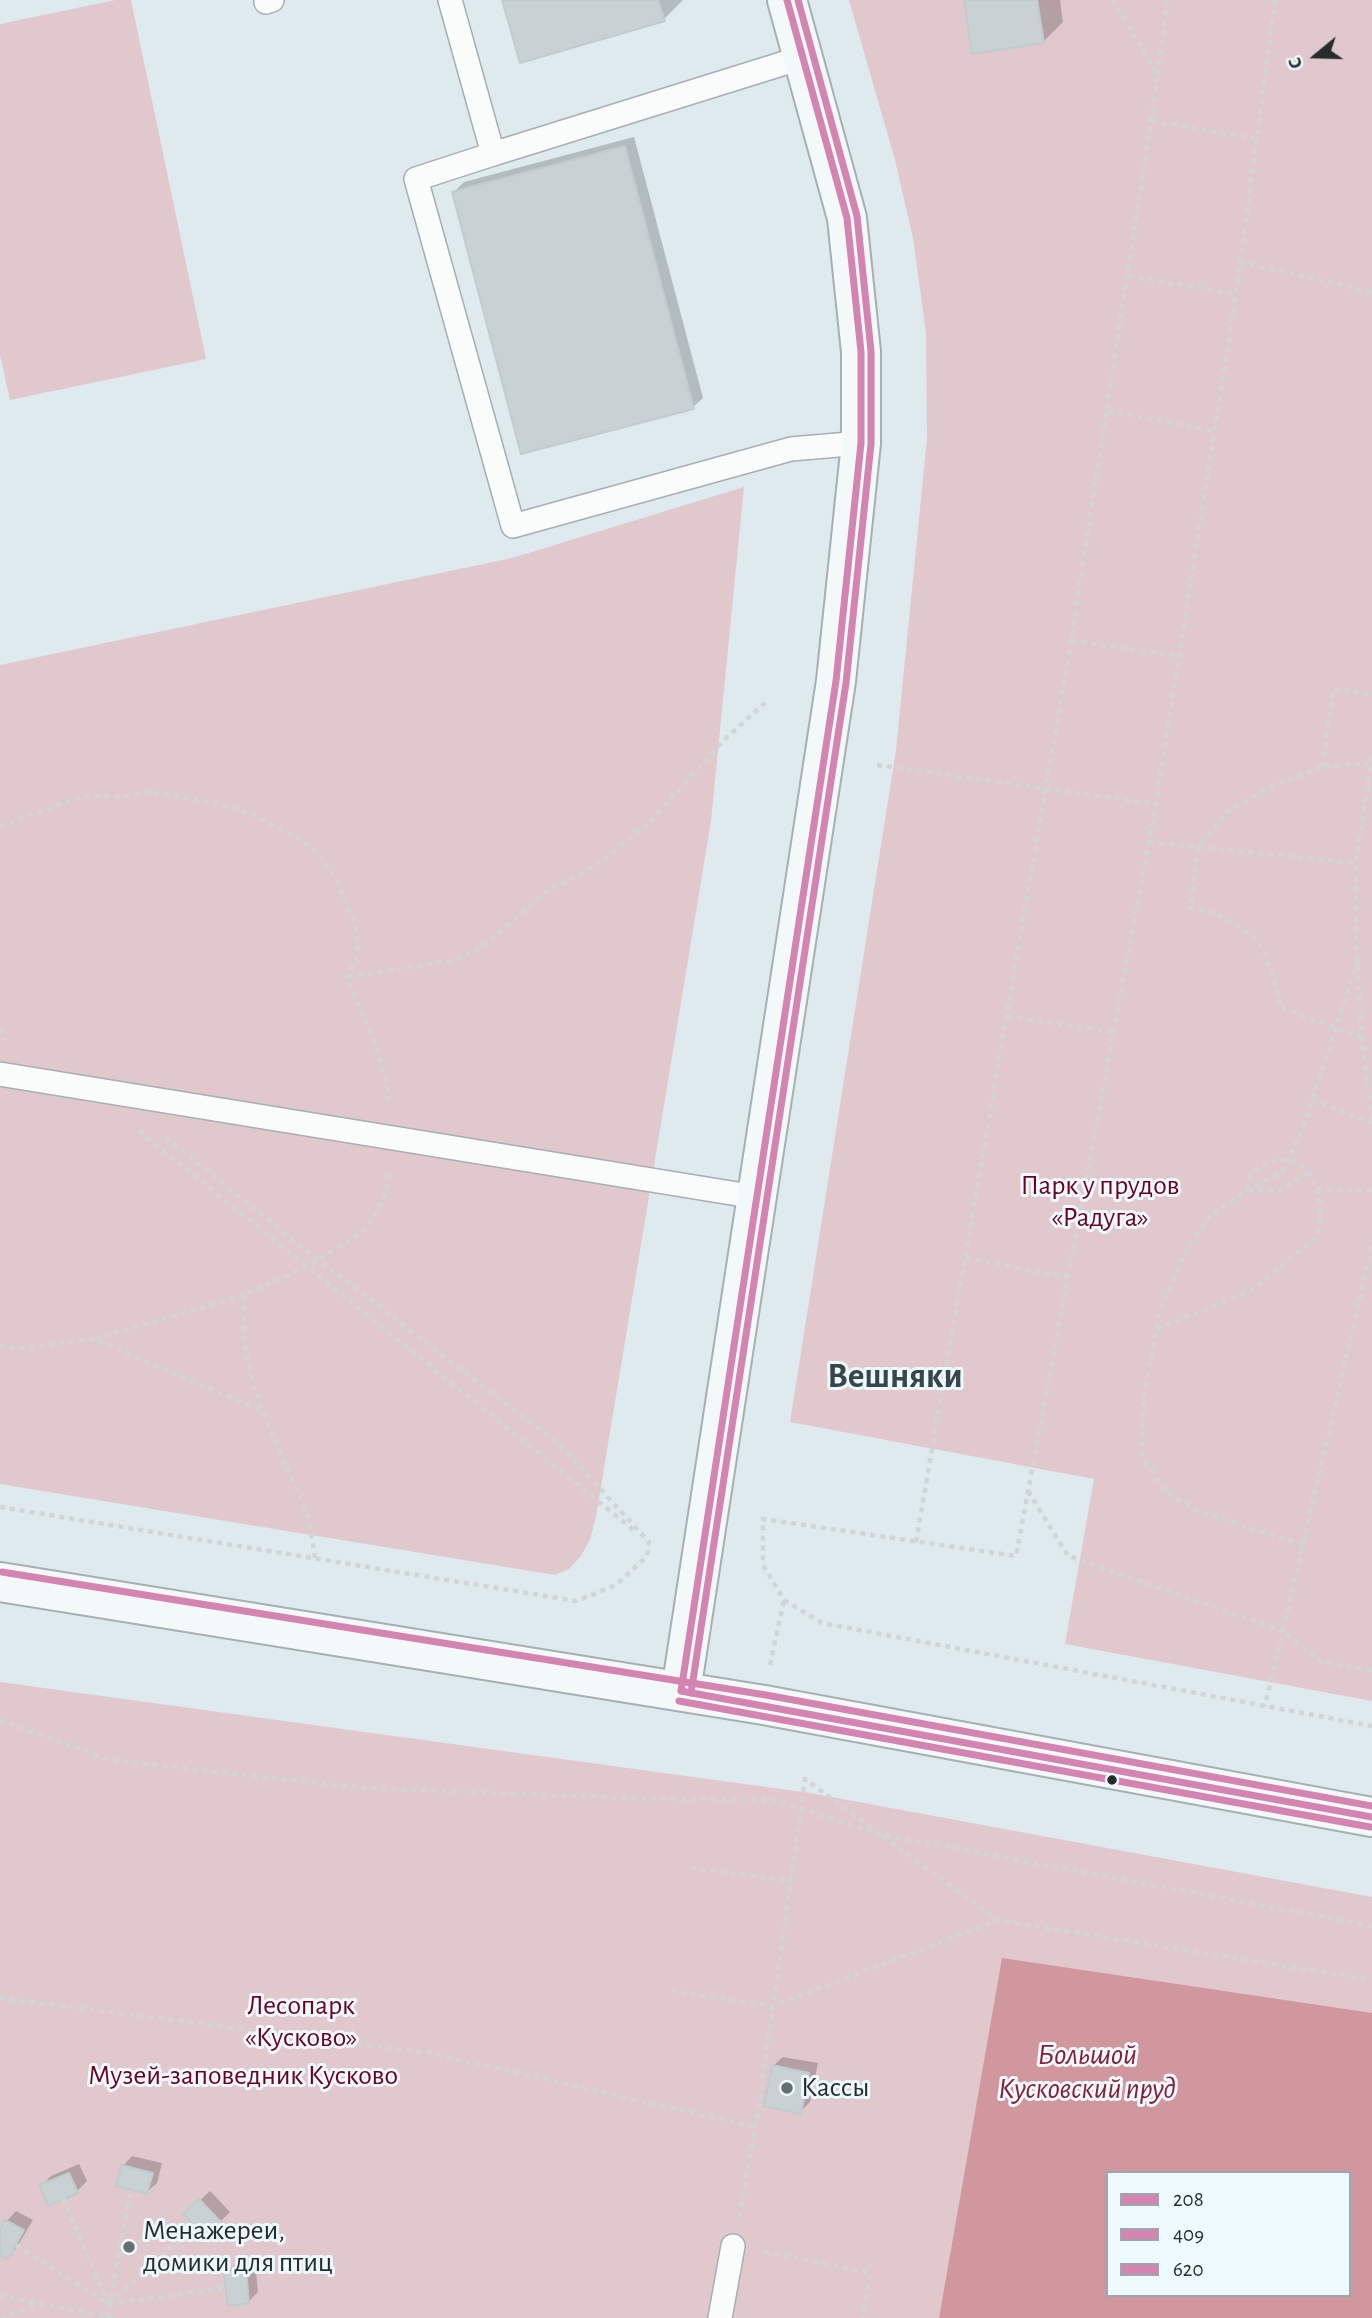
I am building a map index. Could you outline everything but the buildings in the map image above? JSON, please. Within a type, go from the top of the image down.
[{"type":"street","points":[[681,1691],[836,681],[861,443],[861,352],[847,218],[787,0]]},
{"type":"street","points":[[0,1582],[681,1691],[1372,1817]]},
{"type":"lane","points":[[450,0],[493,154]]},
{"type":"lane","points":[[804,57],[416,179],[513,526],[791,449],[861,443]]},
{"type":"lane","points":[[0,1073],[756,1197]]},
{"type":"lane","points":[[720,2318],[733,2246]]},
{"type":"path","points":[[1114,0],[1158,76]]},
{"type":"path","points":[[916,1542],[1071,641],[1129,276],[1167,0]]},
{"type":"path","points":[[1275,0],[1236,294],[1156,804],[1016,1556],[763,1519],[763,1565],[784,1600],[822,1623],[1372,1726]]},
{"type":"path","points":[[1152,121],[1256,139]]},
{"type":"path","points":[[1240,262],[1372,292]]},
{"type":"path","points":[[1129,276],[1236,294]]},
{"type":"path","points":[[1108,411],[1214,430]]},
{"type":"path","points":[[1071,641],[1180,656]]},
{"type":"path","points":[[1323,767],[1333,689],[1372,694]]},
{"type":"path","points":[[347,978],[448,961],[474,952],[491,941],[548,890],[575,878],[603,860],[648,825],[722,742],[769,699]]},
{"type":"path","points":[[1312,1100],[1372,1123],[1357,961],[1356,863],[1370,799],[1372,757]]},
{"type":"path","points":[[1362,1037],[1281,1008],[1275,979],[1265,954],[1254,937],[1217,914],[1190,908],[1198,847],[1228,811],[1270,787],[1323,766],[1369,764]]},
{"type":"path","points":[[877,765],[1156,804]]},
{"type":"path","points":[[0,826],[87,794],[119,797],[151,792],[216,803],[250,814],[303,841],[323,859],[338,884],[357,930],[357,956],[347,978],[374,1040],[387,1084],[393,1138],[391,1168],[384,1198],[374,1217],[360,1234],[308,1266],[244,1295],[95,1339],[17,1349],[0,1345]]},
{"type":"path","points":[[1149,842],[1356,863]]},
{"type":"path","points":[[1303,1545],[1203,1513],[1165,1491],[1142,1456],[1144,1394],[1160,1309],[1187,1248],[1213,1213],[1282,1172],[1288,1160],[1303,1128],[1357,961]]},
{"type":"path","points":[[1008,1017],[1114,1032]]},
{"type":"path","points":[[137,1129],[649,1542]]},
{"type":"path","points":[[161,1133],[318,1260],[559,1444],[649,1542]]},
{"type":"path","points":[[1156,1330],[1251,1292],[1317,1236],[1321,1213],[1317,1189],[1309,1172],[1299,1164],[1276,1160],[1260,1167],[1251,1176],[1246,1191]]},
{"type":"path","points":[[1246,1191],[1278,1191],[1309,1172]]},
{"type":"path","points":[[1317,1189],[1372,1190]]},
{"type":"path","points":[[1265,1706],[1372,1246]]},
{"type":"path","points":[[966,1258],[1068,1277]]},
{"type":"path","points":[[244,1295],[245,1349],[253,1384],[309,1518],[315,1558]]},
{"type":"path","points":[[95,1339],[263,1411]]},
{"type":"path","points":[[1028,1490],[1068,1556],[1283,1631],[1321,1662],[1372,1670]]},
{"type":"path","points":[[0,1507],[576,1601],[616,1585],[647,1556],[649,1542]]},
{"type":"path","points":[[774,1644],[784,1600]]},
{"type":"path","points":[[0,1720],[110,1760],[365,1788],[659,1799],[774,1800],[879,1833],[1372,1926]]},
{"type":"path","points":[[862,2318],[870,2273],[733,2246],[774,2006],[806,1779],[997,1920],[1372,1980]]},
{"type":"path","points":[[691,1868],[791,1881]]},
{"type":"path","points":[[671,1991],[774,2006],[997,1920]]},
{"type":"path","points":[[0,1998],[430,2053],[755,2127]]},
{"type":"path","points":[[0,2296],[110,2317],[109,2304],[131,2190]]},
{"type":"path","points":[[63,2199],[109,2304]]},
{"type":"path","points":[[109,2304],[194,2227]]},
{"type":"path","points":[[16,2245],[109,2304],[225,2288]]},
{"type":"path","points":[[1,2318],[40,2304]]},
{"type":"green space","points":[[115,0],[131,0],[206,359],[10,400],[0,355],[0,24]]},
{"type":"green space","name":"Парк у прудов «Радуга»","points":[[849,0],[1372,0],[1372,1701],[1065,1644],[1094,1479],[790,1422],[896,750],[927,438],[926,333],[913,238],[895,160]]},
{"type":"green space","points":[[744,487],[711,821],[596,1517],[590,1539],[581,1556],[569,1569],[555,1575],[0,1484],[0,665],[512,558]]},
{"type":"green space","name":"Лесопарк «Кусково»","points":[[0,1682],[810,1793],[1372,1897],[1372,2318],[0,2318]]},
{"type":"water","name":"Большой Кусковский пруд","points":[[1002,1958],[1372,2013],[1372,2318],[939,2318]]},
{"type":"transit line","name":"208","points":[[681,1691],[836,681],[861,443],[861,352],[847,218],[787,0]]},
{"type":"transit line","name":"409","points":[[691,1693],[846,683],[871,444],[871,351],[857,216],[798,0]]},
{"type":"transit line","name":"620","points":[[2,1572],[766,1695],[1372,1806]]},
{"type":"transit line","name":"208","points":[[681,1691],[1372,1817]]},
{"type":"transit line","name":"409","points":[[679,1701],[1370,1827]]},
{"type":"place","name":"Кассы","points":[[787,2088]]},
{"type":"place","name":"Менажереи, домики для птиц","points":[[129,2247]]},
{"type":"district","name":"Вешняки","points":[[895,1376]]},
{"type":"park label","name":"Музей-заповедник Кусково","points":[[243,2076]]}]
